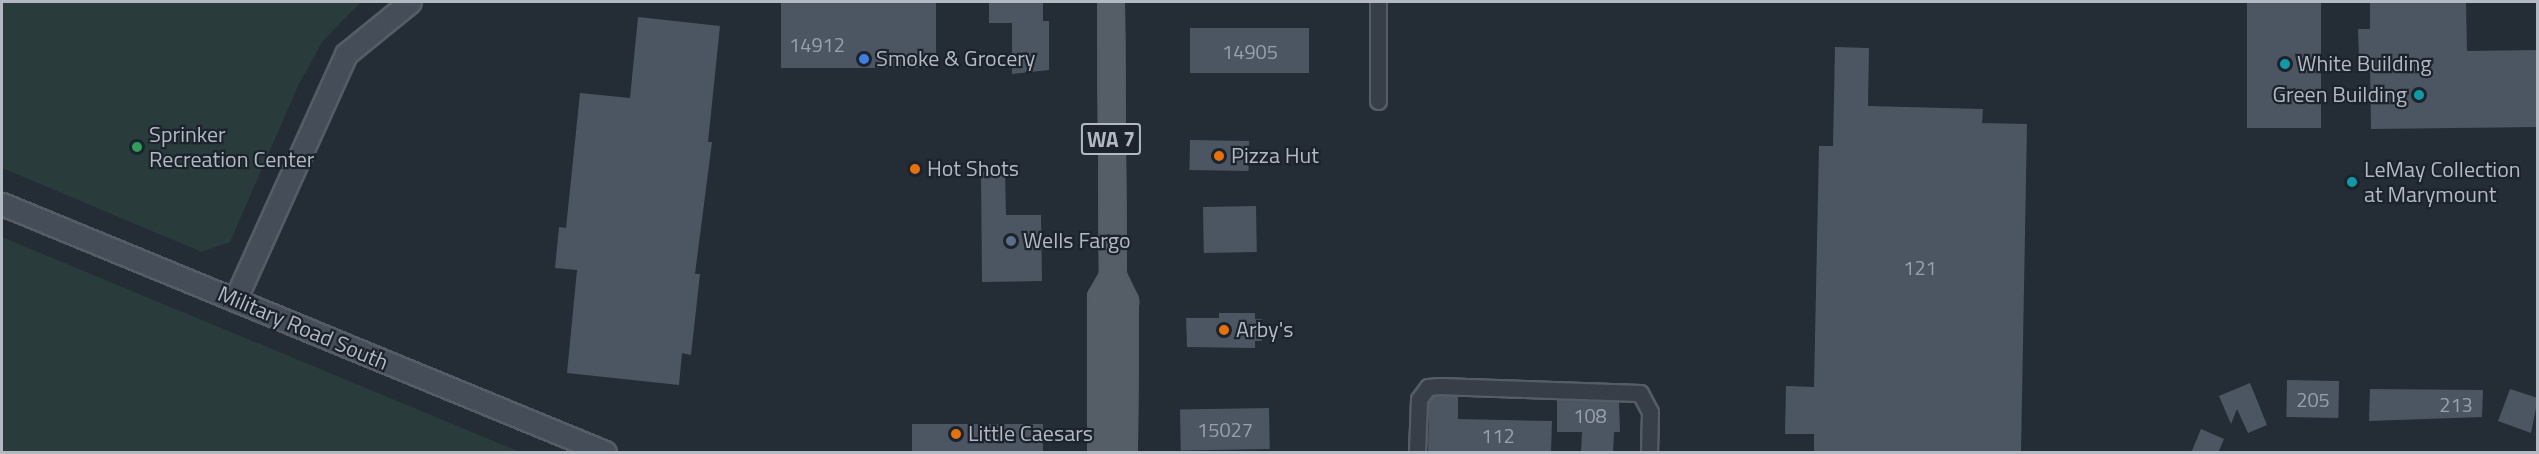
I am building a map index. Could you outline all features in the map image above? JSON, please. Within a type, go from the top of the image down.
[{"type":"main road","points":[[235,300],[341,62],[358,40],[410,2]]},
{"type":"main road","name":"WA 7","points":[[1111,2],[1113,277],[1125,302],[1125,453]]},
{"type":"main road","name":"Military Road South","points":[[2,204],[605,453]]},
{"type":"main road","name":"WA 7","points":[[1101,453],[1101,298],[1113,277]]},
{"type":"street","points":[[1378,2],[1378,101]]},
{"type":"street","points":[[1417,453],[1422,391],[1439,386],[1594,388],[1646,397],[1649,453]]},
{"type":"shaded area","name":"Sprinker Recreation Center","points":[[2,2],[361,2],[322,42],[298,86],[230,242],[202,252],[2,168]]},
{"type":"shaded area","points":[[2,237],[520,452],[2,452]]},
{"type":"building","points":[[781,2],[936,2],[936,68],[781,68]]},
{"type":"building","points":[[989,2],[1043,2],[1043,21],[1049,21],[1049,70],[1012,74],[1012,23],[989,23]]},
{"type":"building","name":"White Building","points":[[2247,2],[2321,2],[2321,128],[2247,128]]},
{"type":"building","name":"Green Building","points":[[2370,2],[2466,2],[2467,51],[2538,50],[2538,127],[2371,129],[2370,62],[2359,62],[2358,29],[2370,29]]},
{"type":"building","points":[[638,17],[720,26],[708,142],[712,142],[695,274],[700,274],[691,355],[682,353],[679,385],[567,373],[577,270],[555,268],[559,227],[566,228],[580,93],[630,98]]},
{"type":"building","points":[[1190,28],[1309,28],[1309,73],[1190,73]]},
{"type":"building","points":[[1835,47],[1869,48],[1868,106],[1983,109],[1982,123],[2027,124],[2021,453],[1814,453],[1814,434],[1785,434],[1786,386],[1814,387],[1819,146],[1833,146]]},
{"type":"building","name":"Pizza Hut","points":[[1190,140],[1249,141],[1248,171],[1189,170]]},
{"type":"building","points":[[981,172],[1005,172],[1006,215],[1041,215],[1042,281],[982,282]]},
{"type":"building","points":[[1256,206],[1257,252],[1204,253],[1203,207]]},
{"type":"building","name":"Arby's","points":[[1219,313],[1255,313],[1255,319],[1262,319],[1262,341],[1255,341],[1255,348],[1187,347],[1186,318],[1219,318]]},
{"type":"building","points":[[2287,380],[2339,381],[2338,418],[2286,417]]},
{"type":"building","points":[[2250,383],[2267,425],[2248,433],[2237,409],[2231,424],[2219,396]]},
{"type":"building","points":[[2370,389],[2483,390],[2482,417],[2369,421]]},
{"type":"building","points":[[2510,389],[2538,398],[2531,433],[2498,421]]},
{"type":"building","points":[[1433,396],[1458,396],[1458,419],[1552,421],[1551,452],[1428,453],[1429,402]]},
{"type":"building","points":[[1557,400],[1619,402],[1620,432],[1614,432],[1613,453],[1581,453],[1582,432],[1557,432]]},
{"type":"building","points":[[1269,408],[1270,449],[1181,451],[1180,410]]},
{"type":"building","points":[[912,424],[1043,424],[1043,452],[912,452]]},
{"type":"building","points":[[2201,429],[2224,439],[2218,453],[2191,453]]},
{"type":"place","name":"Smoke & Grocery","points":[[864,59]]},
{"type":"place","name":"White Building","points":[[2285,64]]},
{"type":"place","name":"Green Building","points":[[2419,95]]},
{"type":"place","name":"Sprinker Recreation Center","points":[[137,147]]},
{"type":"place","name":"Pizza Hut","points":[[1219,156]]},
{"type":"place","name":"Hot Shots","points":[[915,169]]},
{"type":"place","name":"LeMay Collection at Marymount","points":[[2352,182]]},
{"type":"place","name":"Wells Fargo","points":[[1011,241]]},
{"type":"place","name":"Arby's","points":[[1224,330]]},
{"type":"place","name":"Little Caesars","points":[[956,434]]}]
